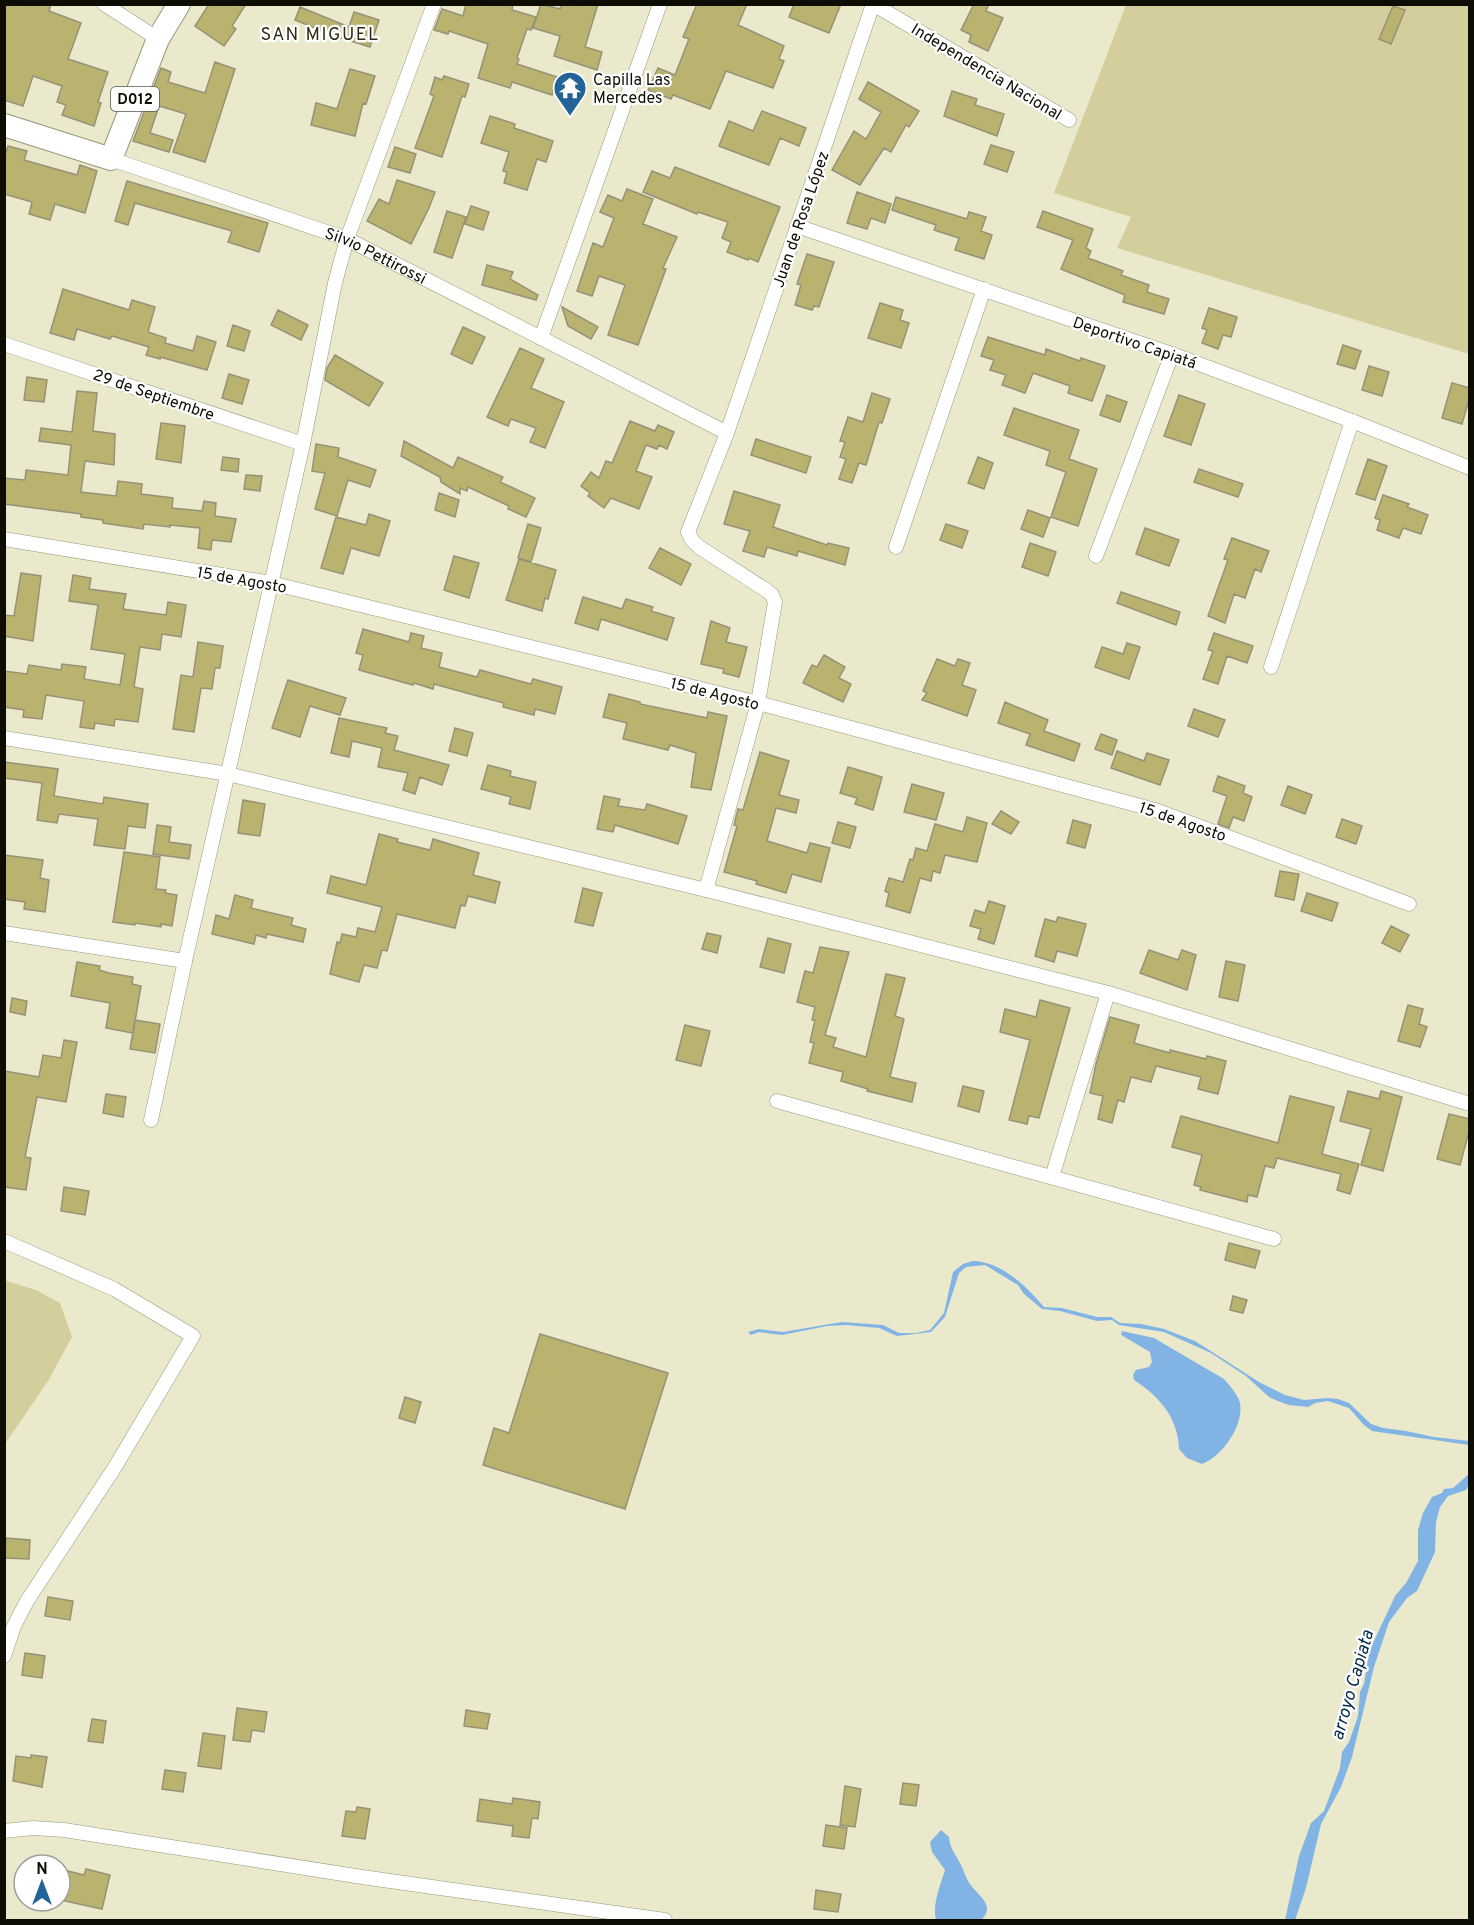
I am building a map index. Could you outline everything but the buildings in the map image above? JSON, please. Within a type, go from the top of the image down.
[{"type":"main road","name":"D012","points":[[111,159],[158,39],[179,4]]},
{"type":"main road","name":"Silvio Pettirossi","points":[[4,125],[111,159]]},
{"type":"street","points":[[105,4],[158,39]]},
{"type":"street","points":[[151,1120],[303,444],[335,283],[347,239],[434,4]]},
{"type":"street","points":[[541,338],[660,4]]},
{"type":"street","name":"Independencia Nacional","points":[[873,4],[1069,120]]},
{"type":"street","name":"Juan de Rosa López","points":[[758,703],[775,602],[766,590],[699,547],[688,532],[728,433],[873,4]]},
{"type":"street","name":"Silvio Pettirossi","points":[[111,159],[347,239],[728,433]]},
{"type":"street","name":"Deportivo Capiatá","points":[[797,226],[1172,354],[1470,468]]},
{"type":"street","points":[[896,547],[984,289]]},
{"type":"street","name":"29 de Septiembre","points":[[4,344],[303,444]]},
{"type":"street","points":[[1096,556],[1172,354]]},
{"type":"street","points":[[1271,667],[1352,421]]},
{"type":"street","name":"15 de Agosto","points":[[4,539],[271,583],[758,703],[1155,810],[1409,904]]},
{"type":"street","points":[[706,890],[758,703]]},
{"type":"street","points":[[4,738],[228,774],[706,890],[1108,993],[1470,1104]]},
{"type":"street","points":[[4,933],[185,961]]},
{"type":"street","points":[[1052,1177],[1108,993]]},
{"type":"street","points":[[777,1101],[1274,1239]]},
{"type":"street","points":[[4,1241],[114,1289],[193,1336],[115,1467],[27,1601],[14,1626],[4,1656]]},
{"type":"street","points":[[4,1831],[33,1828],[64,1830],[362,1877],[665,1920]]},
{"type":"shaded area","points":[[1126,5],[1469,5],[1469,354],[1117,248],[1131,217],[1054,193]]},
{"type":"shaded area","points":[[4,1280],[36,1290],[60,1303],[72,1337],[48,1381],[5,1444]]},
{"type":"water","points":[[973,1261],[984,1262],[1013,1276],[1044,1307],[1062,1308],[1097,1317],[1111,1317],[1120,1323],[1141,1324],[1164,1329],[1195,1341],[1259,1382],[1285,1395],[1304,1400],[1338,1399],[1349,1403],[1371,1424],[1434,1437],[1469,1441],[1469,1445],[1372,1431],[1349,1408],[1328,1401],[1315,1403],[1308,1407],[1278,1401],[1269,1397],[1246,1376],[1211,1353],[1164,1332],[1119,1325],[1112,1320],[1097,1321],[1060,1311],[1042,1309],[1024,1294],[1018,1285],[985,1265],[966,1267],[959,1273],[945,1317],[931,1332],[897,1336],[879,1328],[847,1325],[827,1326],[782,1335],[759,1332],[751,1335],[748,1332],[759,1329],[783,1332],[842,1322],[883,1325],[899,1333],[930,1330],[944,1313],[953,1272],[963,1264]]},
{"type":"water","points":[[1122,1331],[1154,1338],[1224,1379],[1236,1394],[1240,1403],[1239,1421],[1230,1439],[1210,1460],[1202,1464],[1187,1458],[1179,1449],[1175,1428],[1166,1409],[1134,1380],[1133,1375],[1136,1370],[1149,1367],[1152,1362],[1150,1352],[1121,1335]]},
{"type":"water","points":[[1469,1474],[1469,1484],[1466,1490],[1448,1496],[1440,1507],[1436,1522],[1435,1552],[1417,1591],[1407,1598],[1389,1622],[1374,1667],[1352,1757],[1341,1787],[1321,1824],[1306,1888],[1295,1920],[1285,1920],[1299,1856],[1311,1823],[1324,1811],[1340,1768],[1342,1752],[1349,1742],[1358,1716],[1360,1692],[1364,1684],[1369,1653],[1395,1596],[1406,1583],[1418,1561],[1418,1530],[1423,1513],[1432,1497],[1442,1493],[1444,1489],[1453,1488]]},
{"type":"water","points":[[941,1830],[949,1837],[971,1886],[986,1904],[986,1915],[981,1920],[936,1920],[936,1902],[945,1870],[932,1852],[930,1842]]},
{"type":"place","name":"Capilla Las Mercedes","points":[[570,117]]},
{"type":"district","name":"SAN MIGUEL","points":[[320,34]]},
{"type":"water label","name":"arroyo Capiata","points":[[1352,1685]]}]
